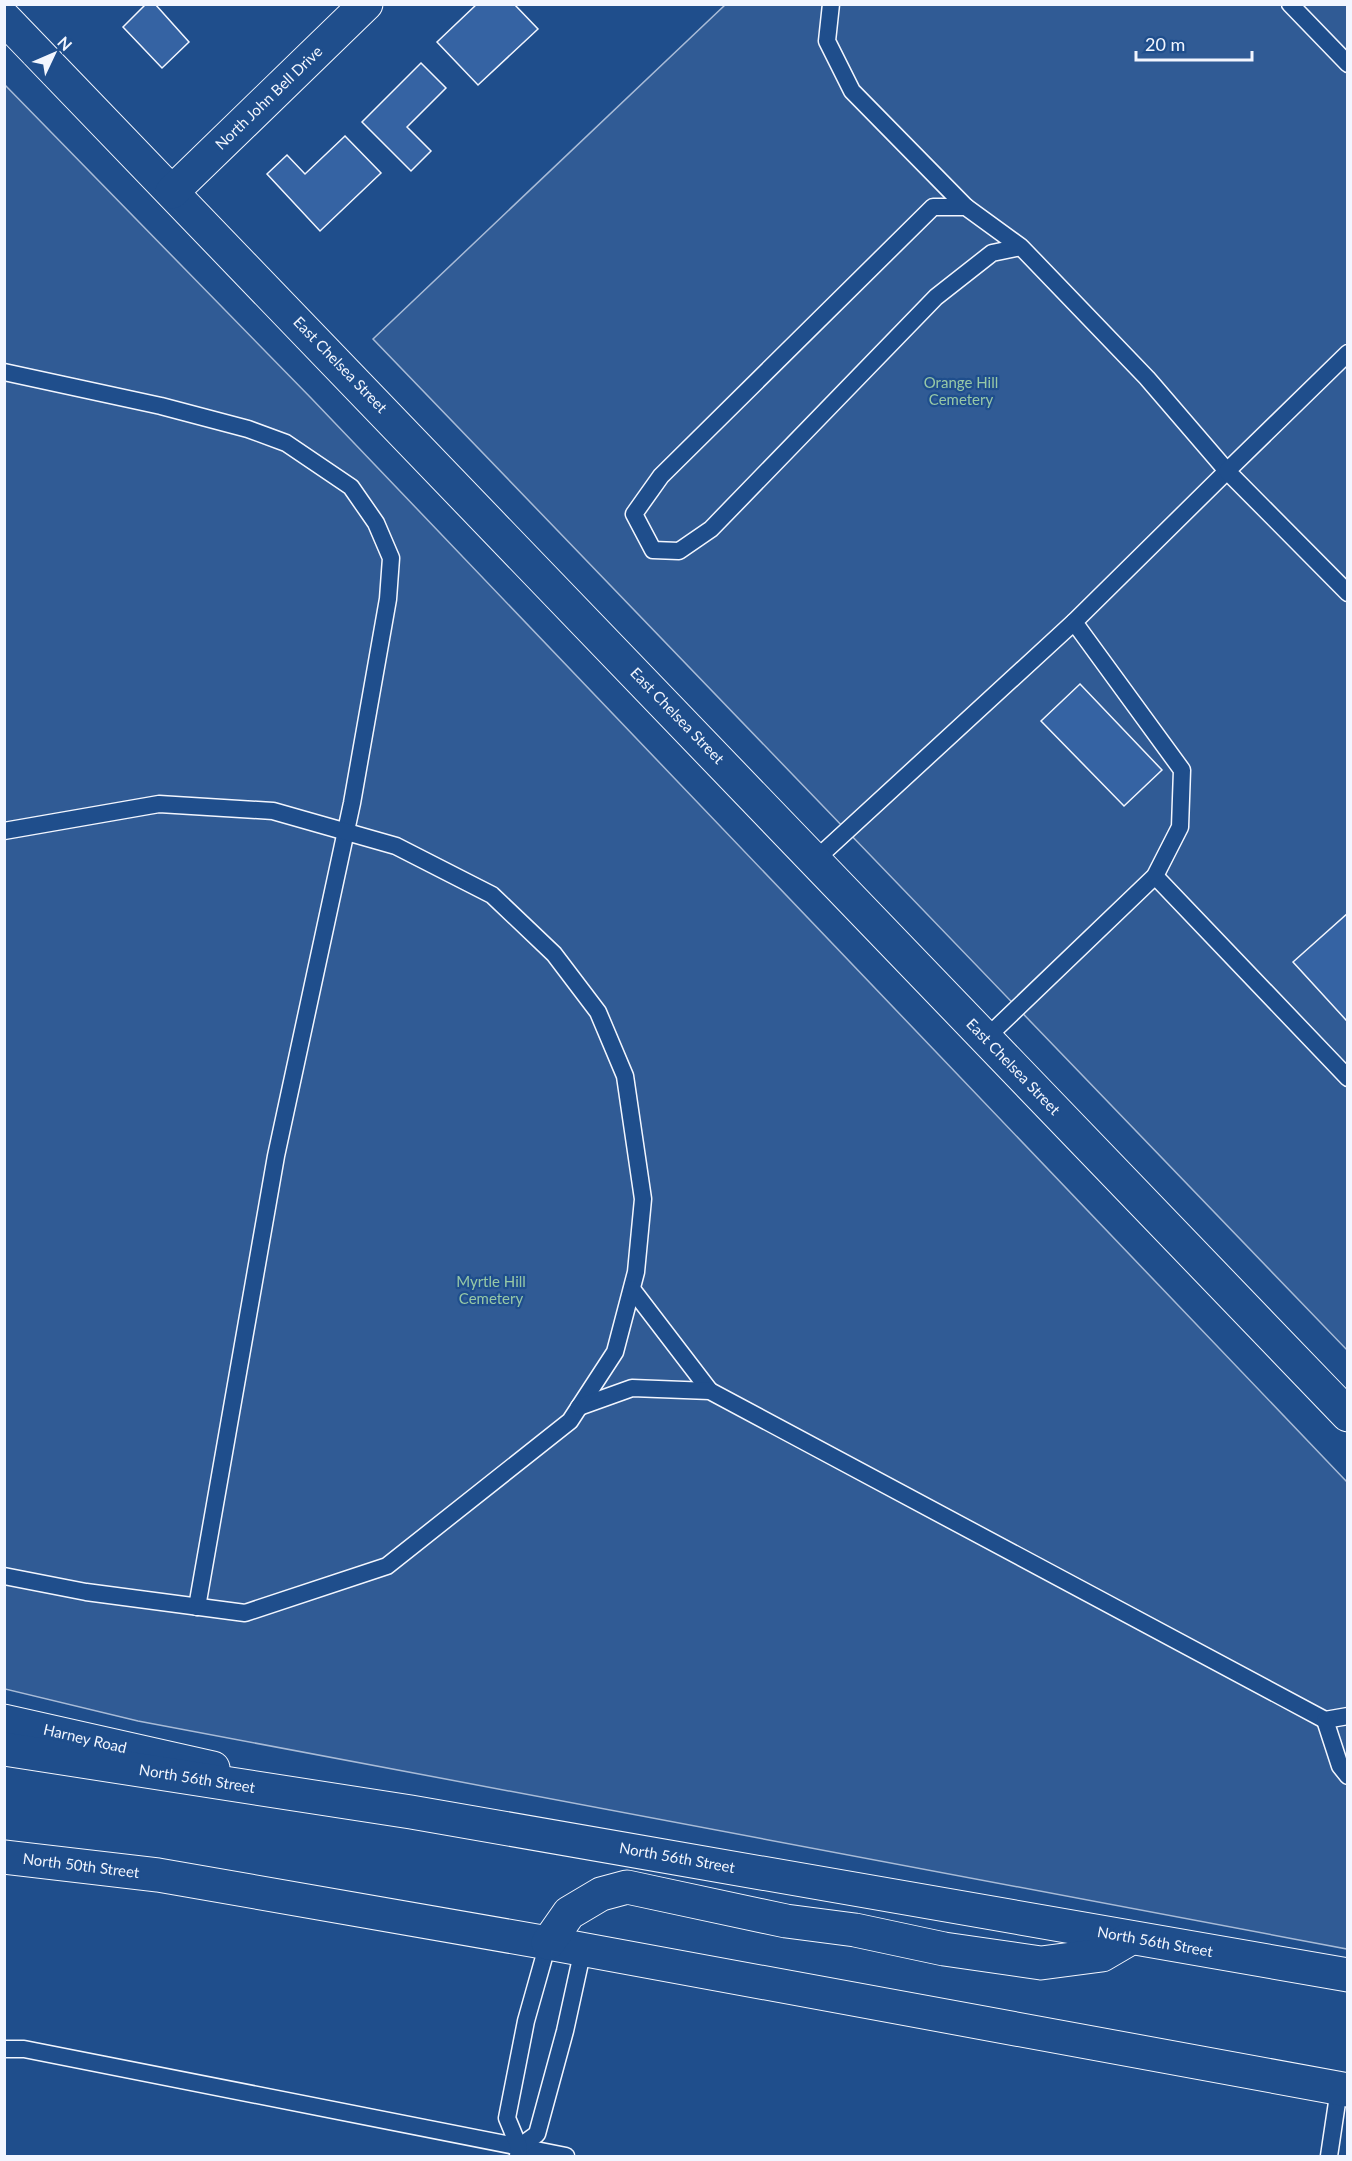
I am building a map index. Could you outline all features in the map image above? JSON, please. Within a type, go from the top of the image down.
[{"type":"main road","name":"North John Bell Drive","points":[[172,192],[366,4]]},
{"type":"main road","name":"East Chelsea Street","points":[[4,18],[1347,1415]]},
{"type":"main road","name":"Harney Road","points":[[4,1721],[411,1812]]},
{"type":"main road","name":"North 56th Street","points":[[4,1749],[411,1812],[1347,1975]]},
{"type":"main road","name":"North 50th Street","points":[[4,1857],[158,1875],[548,1943]]},
{"type":"main road","points":[[1131,1938],[1102,1954],[1041,1964],[944,1949],[855,1930],[786,1921],[627,1887],[601,1894],[569,1913],[548,1943],[1343,2090]]},
{"type":"lane","points":[[831,4],[827,40],[852,91],[966,207],[1021,247],[1147,378],[1227,471],[1347,593]]},
{"type":"lane","points":[[1290,4],[1347,64]]},
{"type":"lane","points":[[966,207],[933,207],[661,476],[634,514],[653,550],[679,551],[711,529],[936,297],[992,253],[1021,247]]},
{"type":"lane","points":[[815,860],[1074,622],[1347,353]]},
{"type":"lane","points":[[4,372],[161,406],[248,429],[286,443],[351,487],[376,523],[391,558],[388,599],[345,832],[276,1156],[197,1607]]},
{"type":"lane","points":[[986,1038],[1155,876],[1180,827],[1182,770],[1074,622]]},
{"type":"lane","points":[[4,831],[159,804],[273,811],[396,846],[492,895],[554,954],[598,1012],[625,1076],[643,1199],[636,1272],[615,1352],[570,1421],[387,1566],[245,1613],[86,1592],[4,1576]]},
{"type":"lane","points":[[1155,876],[1347,1078]]},
{"type":"lane","points":[[632,1289],[710,1391],[1325,1720],[1347,1716]]},
{"type":"lane","points":[[579,1407],[632,1388],[710,1391]]},
{"type":"lane","points":[[1325,1720],[1340,1766],[1347,1776]]},
{"type":"lane","points":[[519,2152],[507,2118],[526,2021],[548,1943]]},
{"type":"lane","points":[[519,2152],[537,2134],[561,2047],[583,1949]]},
{"type":"lane","points":[[4,2049],[24,2049],[519,2152],[566,2157]]},
{"type":"lane","points":[[1329,2157],[1343,2090]]},
{"type":"shaded area","name":"Orange Hill Cemetery","points":[[725,5],[1347,5],[1347,1350],[373,339]]},
{"type":"shaded area","name":"Myrtle Hill Cemetery","points":[[4,84],[311,398],[1347,1482],[1347,1949],[138,1721],[5,1689]]},
{"type":"building","points":[[146,4],[155,4],[189,42],[162,68],[123,27]]},
{"type":"building","points":[[477,4],[514,4],[538,29],[478,85],[437,42]]},
{"type":"building","points":[[421,63],[446,88],[407,127],[431,151],[411,171],[362,122]]},
{"type":"building","points":[[345,136],[381,173],[320,231],[267,174],[287,155],[305,174]]},
{"type":"building","points":[[1080,684],[1162,770],[1124,806],[1041,721]]},
{"type":"building","points":[[1348,913],[1348,1019],[1346,1020],[1293,962]]}]
